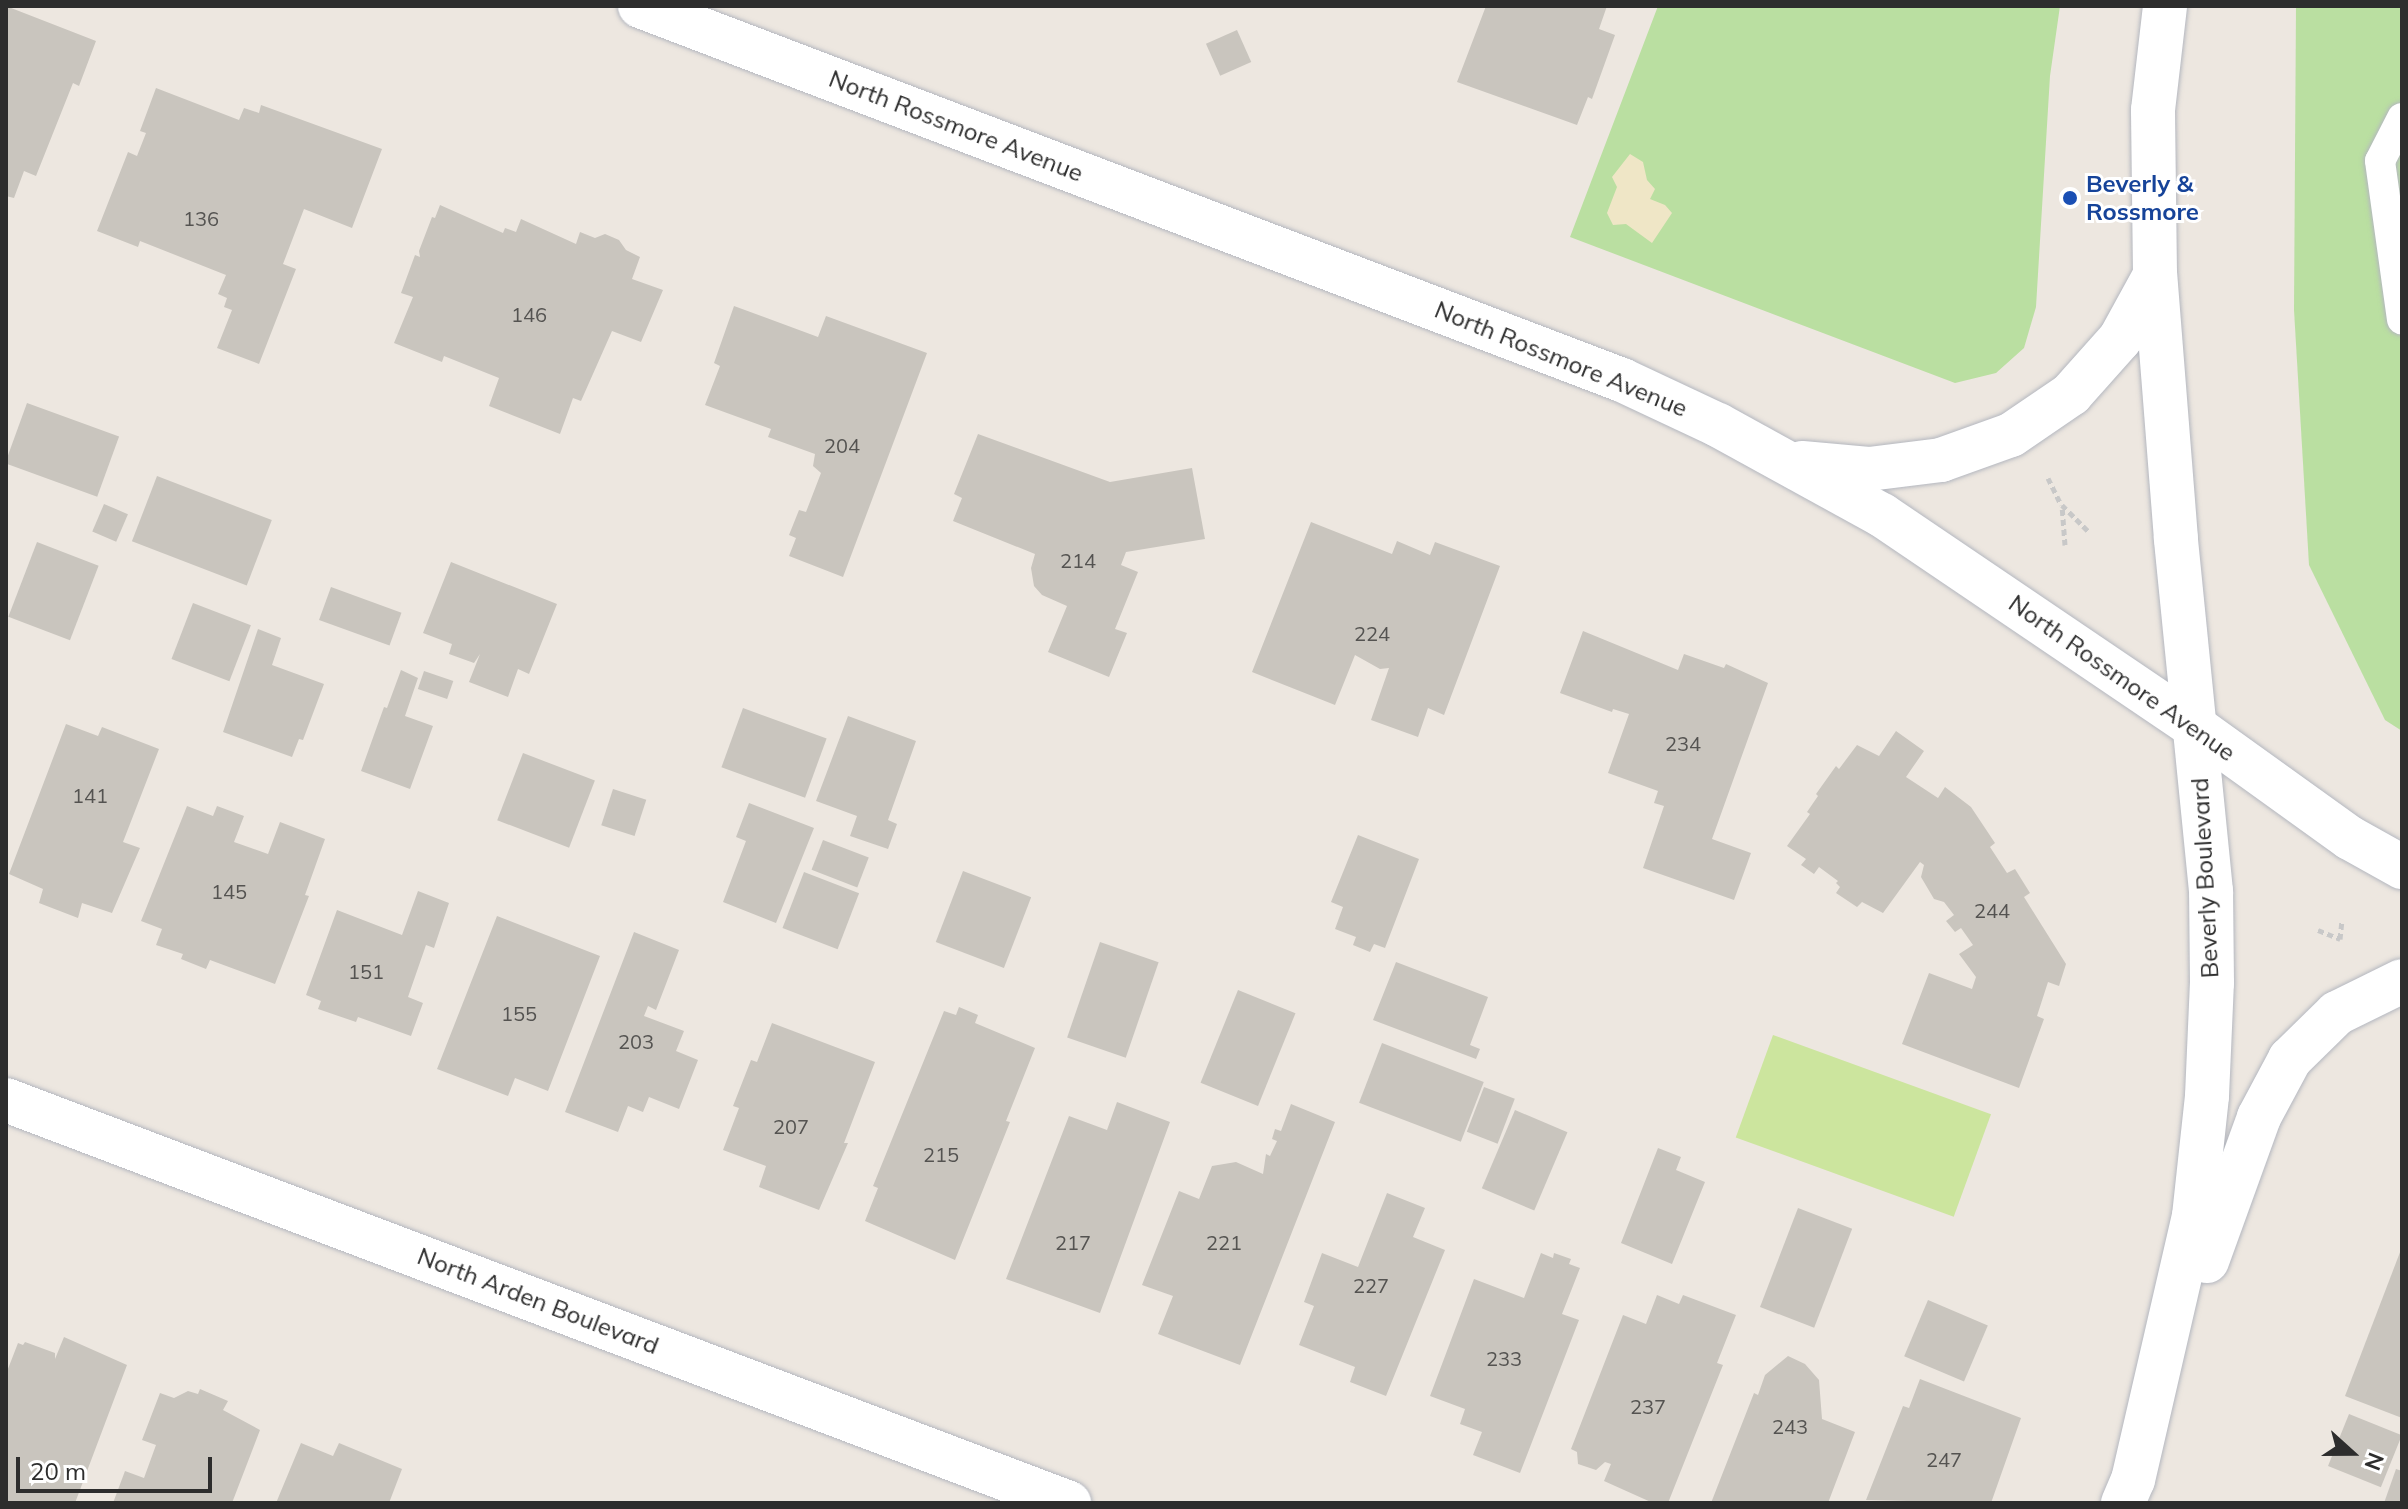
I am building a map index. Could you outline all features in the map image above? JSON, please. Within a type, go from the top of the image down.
[{"type":"main road","name":"North Rossmore Avenue","points":[[640,6],[1622,380],[1790,462],[1894,523],[2194,726],[2350,838],[2402,867]]},
{"type":"main road","name":"Beverly Boulevard","points":[[2128,1491],[2194,1216],[2207,1096],[2211,891],[2155,275],[2153,110],[2165,6]]},
{"type":"main road","points":[[1790,462],[1869,469],[1941,460],[2011,435],[2071,394],[2120,339],[2155,275]]},
{"type":"main road","points":[[2128,1491],[2259,1117],[2290,1059],[2337,1013],[2402,981]]},
{"type":"main road","name":"North Arden Boulevard","points":[[6,1100],[1069,1503]]},
{"type":"lane","points":[[2402,118],[2380,161],[2402,319]]},
{"type":"path","points":[[2044,471],[2062,505],[2090,533]]},
{"type":"path","points":[[2062,505],[2065,545]]},
{"type":"path","points":[[2318,930],[2340,939],[2342,920]]},
{"type":"green space","points":[[1658,6],[2060,6],[2050,76],[2036,307],[2024,348],[1996,373],[1955,383],[1570,237]]},
{"type":"green space","points":[[2296,6],[2402,6],[2402,731],[2385,720],[2309,565],[2294,310]]},
{"type":"green space","points":[[1773,1035],[1991,1114],[1954,1217],[1736,1137]]},
{"type":"sand","points":[[1630,154],[1643,162],[1647,180],[1655,189],[1650,199],[1665,205],[1672,213],[1652,243],[1626,224],[1613,225],[1607,213],[1617,187],[1612,177]]},
{"type":"building","points":[[6,6],[96,41],[79,86],[73,83],[36,176],[24,171],[14,198],[6,196]]},
{"type":"building","points":[[1486,6],[1607,6],[1599,29],[1615,35],[1592,99],[1588,97],[1577,125],[1457,82]]},
{"type":"building","points":[[1237,30],[1251,62],[1220,76],[1206,44]]},
{"type":"building","points":[[156,88],[239,120],[244,108],[259,113],[261,105],[382,149],[352,228],[304,209],[283,264],[296,269],[259,364],[217,348],[232,310],[224,307],[227,298],[218,294],[226,275],[140,241],[138,247],[97,231],[128,152],[137,156],[146,133],[140,131]]},
{"type":"building","points":[[440,205],[503,233],[505,228],[516,232],[521,219],[576,244],[580,232],[595,238],[605,234],[619,240],[626,250],[640,257],[632,279],[663,290],[641,342],[612,331],[581,401],[573,398],[560,434],[489,406],[499,378],[444,356],[442,362],[394,343],[413,297],[401,293],[415,255],[420,257],[419,251],[432,217],[435,218]]},
{"type":"building","points":[[734,306],[818,337],[826,316],[927,353],[843,577],[789,556],[796,538],[789,535],[799,510],[806,512],[821,473],[813,466],[815,454],[768,437],[771,429],[705,405],[720,366],[714,363]]},
{"type":"building","points":[[27,403],[119,437],[97,497],[6,463]]},
{"type":"building","points":[[978,434],[1110,482],[1192,468],[1205,539],[1126,552],[1121,565],[1138,572],[1115,629],[1127,633],[1109,677],[1048,652],[1067,606],[1042,595],[1034,586],[1031,568],[1035,554],[953,521],[962,498],[954,494]]},
{"type":"building","points":[[157,476],[272,520],[247,585],[132,541]]},
{"type":"building","points":[[104,504],[128,514],[116,542],[92,532]]},
{"type":"building","points":[[1311,522],[1392,554],[1397,541],[1430,555],[1435,542],[1500,566],[1444,715],[1428,708],[1418,737],[1371,720],[1389,668],[1380,669],[1355,655],[1335,705],[1252,672]]},
{"type":"building","points":[[37,542],[99,566],[70,640],[8,617]]},
{"type":"building","points":[[451,562],[557,604],[529,674],[518,669],[508,697],[469,682],[480,654],[474,663],[449,654],[452,644],[423,633]]},
{"type":"building","points":[[331,587],[401,613],[390,646],[319,620]]},
{"type":"building","points":[[193,603],[251,625],[229,681],[171,659]]},
{"type":"building","points":[[258,629],[281,638],[272,665],[324,684],[303,740],[299,739],[292,757],[223,732]]},
{"type":"building","points":[[1583,631],[1678,670],[1684,654],[1724,668],[1726,664],[1768,683],[1712,839],[1751,853],[1734,900],[1643,868],[1664,806],[1654,803],[1658,791],[1608,773],[1629,714],[1613,709],[1612,712],[1560,693]]},
{"type":"building","points":[[401,670],[418,678],[405,716],[433,726],[410,789],[361,771]]},
{"type":"building","points":[[424,671],[453,681],[447,699],[418,689]]},
{"type":"building","points":[[743,708],[827,738],[805,798],[721,767]]},
{"type":"building","points":[[848,716],[916,741],[888,820],[897,824],[888,849],[850,836],[857,816],[816,801]]},
{"type":"building","points":[[66,724],[98,736],[102,727],[159,749],[123,842],[140,848],[112,913],[82,903],[78,918],[39,903],[43,889],[9,874]]},
{"type":"building","points":[[1896,731],[1924,751],[1906,777],[1938,798],[1945,787],[1971,807],[1995,843],[1990,847],[2007,873],[2015,869],[2030,893],[2024,897],[2066,964],[2059,986],[2048,982],[2037,1016],[2044,1019],[2019,1088],[1902,1044],[1929,973],[1972,989],[1976,977],[1959,954],[1973,945],[1961,928],[1955,932],[1946,921],[1954,915],[1944,902],[1934,899],[1921,877],[1924,865],[1920,862],[1883,913],[1862,902],[1857,907],[1836,893],[1840,887],[1836,883],[1838,881],[1819,867],[1814,874],[1801,865],[1806,859],[1787,846],[1810,814],[1807,812],[1818,796],[1816,794],[1836,766],[1839,769],[1857,745],[1879,756]]},
{"type":"building","points":[[523,753],[595,781],[569,848],[497,820]]},
{"type":"building","points":[[613,789],[646,800],[635,836],[601,825]]},
{"type":"building","points":[[749,803],[814,828],[776,923],[723,902],[746,841],[736,837]]},
{"type":"building","points":[[187,806],[213,816],[217,806],[244,816],[234,842],[268,854],[280,822],[325,839],[305,895],[309,896],[275,984],[210,960],[206,969],[181,959],[183,954],[156,945],[162,929],[141,921]]},
{"type":"building","points":[[1358,835],[1419,859],[1385,948],[1374,944],[1370,952],[1353,945],[1356,937],[1335,929],[1343,907],[1331,902]]},
{"type":"building","points":[[823,840],[869,858],[857,887],[812,870]]},
{"type":"building","points":[[963,871],[1031,897],[1004,968],[936,942]]},
{"type":"building","points":[[804,872],[859,893],[838,949],[782,928]]},
{"type":"building","points":[[418,891],[449,903],[434,948],[426,945],[408,997],[423,1003],[411,1036],[358,1017],[356,1022],[318,1009],[321,1001],[306,995],[337,910],[402,935]]},
{"type":"building","points":[[497,916],[600,956],[548,1091],[515,1078],[508,1096],[437,1069]]},
{"type":"building","points":[[634,932],[679,950],[656,1010],[648,1006],[644,1016],[684,1031],[676,1051],[698,1060],[679,1109],[649,1097],[643,1112],[628,1106],[618,1132],[565,1112]]},
{"type":"building","points":[[1100,942],[1159,962],[1126,1058],[1067,1037]]},
{"type":"building","points":[[1396,962],[1488,997],[1470,1045],[1480,1049],[1476,1059],[1373,1020]]},
{"type":"building","points":[[1238,990],[1295,1013],[1258,1106],[1201,1083]]},
{"type":"building","points":[[959,1007],[978,1015],[975,1023],[1035,1048],[1006,1121],[1010,1122],[955,1260],[865,1221],[878,1188],[873,1186],[944,1011],[956,1015]]},
{"type":"building","points":[[772,1023],[875,1062],[844,1143],[848,1143],[819,1210],[759,1187],[766,1166],[723,1150],[739,1108],[733,1106],[751,1060],[757,1062]]},
{"type":"building","points":[[1382,1043],[1484,1082],[1461,1142],[1359,1103]]},
{"type":"building","points":[[1484,1087],[1515,1099],[1498,1144],[1467,1132]]},
{"type":"building","points":[[1117,1102],[1170,1122],[1100,1313],[1006,1279],[1069,1116],[1107,1130]]},
{"type":"building","points":[[1291,1104],[1335,1122],[1240,1365],[1158,1334],[1173,1296],[1142,1285],[1179,1191],[1199,1199],[1212,1166],[1236,1162],[1263,1174],[1266,1154],[1270,1156],[1277,1141],[1272,1139],[1275,1129],[1281,1131]]},
{"type":"building","points":[[1515,1110],[1567,1132],[1534,1211],[1482,1188]]},
{"type":"building","points":[[1658,1148],[1681,1157],[1676,1170],[1705,1182],[1672,1264],[1621,1243]]},
{"type":"building","points":[[1387,1193],[1425,1208],[1413,1237],[1445,1250],[1386,1396],[1350,1382],[1355,1367],[1299,1345],[1314,1306],[1304,1302],[1322,1253],[1358,1267]]},
{"type":"building","points":[[1798,1208],[1852,1229],[1814,1328],[1760,1307]]},
{"type":"building","points":[[2402,1247],[2402,1418],[2345,1396]]},
{"type":"building","points":[[1541,1253],[1553,1258],[1554,1253],[1571,1259],[1569,1264],[1580,1268],[1562,1314],[1579,1320],[1520,1473],[1473,1455],[1482,1432],[1460,1424],[1465,1409],[1430,1396],[1474,1279],[1524,1298]]},
{"type":"building","points":[[1657,1295],[1679,1304],[1683,1295],[1736,1315],[1717,1363],[1723,1365],[1668,1503],[1653,1503],[1604,1481],[1611,1464],[1605,1462],[1596,1470],[1578,1464],[1577,1452],[1571,1449],[1623,1315],[1646,1324]]},
{"type":"building","points":[[1928,1300],[1988,1325],[1964,1382],[1904,1356]]},
{"type":"building","points":[[64,1337],[127,1365],[75,1503],[6,1503],[6,1374],[18,1343],[23,1345],[25,1342],[55,1353],[55,1359]]},
{"type":"building","points":[[1788,1356],[1805,1364],[1819,1380],[1822,1419],[1855,1432],[1828,1503],[1711,1503],[1754,1393],[1758,1395],[1765,1375]]},
{"type":"building","points":[[1920,1379],[2021,1418],[1991,1503],[1866,1500],[1903,1406],[1909,1408]]},
{"type":"building","points":[[200,1389],[228,1401],[223,1410],[260,1430],[232,1503],[113,1503],[125,1471],[144,1478],[156,1445],[142,1440],[160,1393],[174,1398],[188,1391],[198,1394]]},
{"type":"building","points":[[2349,1414],[2402,1435],[2381,1487],[2328,1466]]},
{"type":"building","points":[[301,1443],[333,1456],[339,1443],[402,1469],[389,1503],[276,1503]]},
{"type":"building","points":[[2396,1469],[2402,1471],[2402,1503],[2384,1503]]},
{"type":"place","name":"Beverly & Rossmore","points":[[2070,198]]}]
